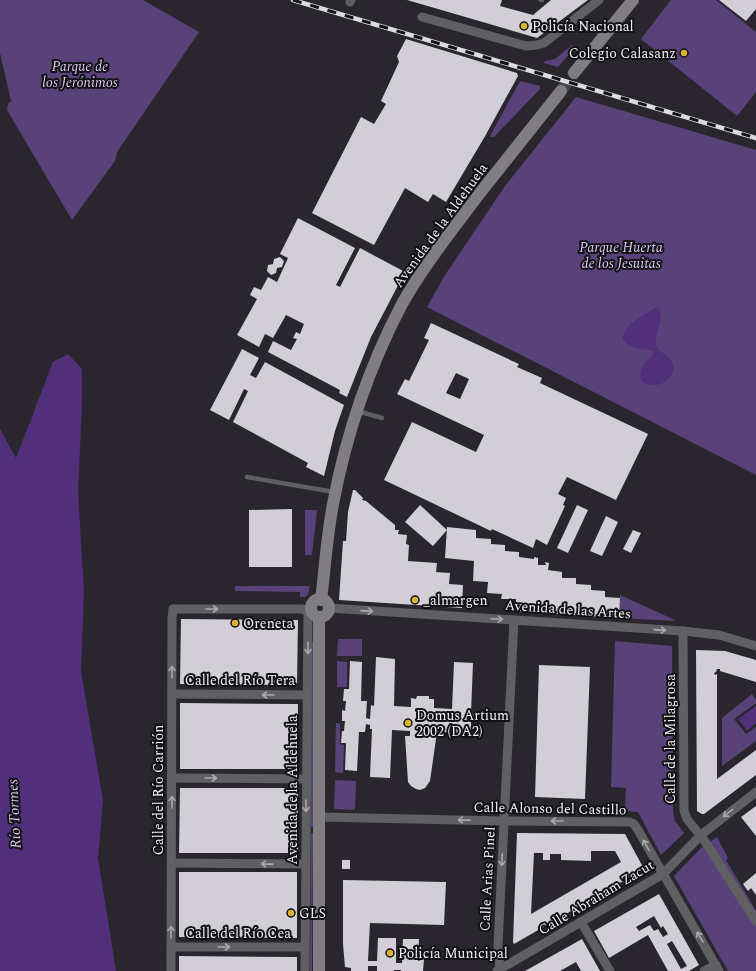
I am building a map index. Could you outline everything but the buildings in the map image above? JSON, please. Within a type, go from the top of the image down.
[{"type":"main road","points":[[574,73],[633,0]]},
{"type":"main road","name":"Avenida de la Aldehuela","points":[[325,604],[327,548],[336,492],[357,411],[382,345],[402,304],[421,273],[458,221],[561,91]]},
{"type":"main road","points":[[313,612],[327,614],[325,604]]},
{"type":"main road","name":"Avenida de la Aldehuela","points":[[313,612],[320,818],[319,971]]},
{"type":"street","points":[[422,17],[526,46],[537,45],[544,43],[598,0]]},
{"type":"street","name":"Avenida de las Artes","points":[[325,604],[719,635],[756,646]]},
{"type":"street","name":"Calle del Río Carrión","points":[[172,971],[173,609],[313,612]]},
{"type":"street","name":"Avenida de la Aldehuela","points":[[305,971],[307,695],[313,612]]},
{"type":"street","name":"Calle Arias Pinel","points":[[499,970],[498,945],[503,821],[514,620]]},
{"type":"street","name":"Calle de la Milagrosa","points":[[683,632],[684,811],[687,819],[700,835],[756,921]]},
{"type":"street","name":"Calle del Río Tera","points":[[172,694],[307,695]]},
{"type":"street","points":[[172,778],[307,779]]},
{"type":"street","name":"Calle Abraham Zacut","points":[[499,970],[663,874],[700,835],[756,792]]},
{"type":"street","name":"Calle Alonso del Castillo","points":[[320,818],[630,822],[634,824],[638,830],[717,968]]},
{"type":"street","points":[[172,863],[306,864]]},
{"type":"street","points":[[581,922],[610,971]]},
{"type":"street","name":"Calle del Río Cea","points":[[171,947],[305,947]]},
{"type":"street","points":[[704,971],[717,968]]},
{"type":"lane","points":[[357,411],[382,418]]},
{"type":"lane","points":[[247,477],[336,492]]},
{"type":"green space","name":"Parque de los Jerónimos","points":[[0,0],[143,0],[199,32],[117,152],[115,161],[72,220],[7,110],[8,104],[11,101],[0,53]]},
{"type":"green space","points":[[671,0],[716,0],[756,32],[756,92],[737,116],[641,39]]},
{"type":"green space","points":[[572,45],[574,48],[558,67],[544,63],[545,61],[555,59]]},
{"type":"green space","points":[[520,81],[540,86],[540,89],[494,137],[491,137],[490,136]]},
{"type":"green space","name":"Parque Huerta de los Jesuitas","points":[[576,97],[756,150],[756,475],[427,307],[445,275],[505,186]]},
{"type":"green space","points":[[305,510],[317,510],[312,555],[305,555]]},
{"type":"green space","points":[[235,586],[310,586],[308,594],[305,597],[300,597],[300,592],[235,591]]},
{"type":"green space","points":[[620,595],[677,621],[619,618]]},
{"type":"green space","points":[[338,639],[362,639],[362,656],[337,656]]},
{"type":"green space","points":[[313,641],[316,644],[313,827],[311,827],[311,643]]},
{"type":"green space","points":[[615,641],[672,646],[673,811],[675,821],[684,833],[661,855],[638,812],[625,811],[626,788],[611,787]]},
{"type":"green space","points":[[337,661],[347,662],[347,687],[337,687]]},
{"type":"green space","points":[[752,694],[756,700],[756,703],[734,719],[746,734],[756,727],[756,741],[722,766],[722,718]]},
{"type":"green space","points":[[336,723],[340,723],[340,744],[344,745],[343,773],[335,772]]},
{"type":"green space","points":[[335,780],[356,781],[355,810],[334,809]]},
{"type":"green space","points":[[311,833],[313,833],[312,971],[310,971]]},
{"type":"green space","points":[[717,837],[728,858],[726,860],[756,911],[756,971],[728,971],[674,876],[702,847]]},
{"type":"water","points":[[655,308],[660,309],[661,314],[656,343],[659,349],[673,364],[673,372],[669,378],[659,385],[643,382],[640,375],[642,368],[652,356],[653,351],[630,346],[623,340],[626,329],[634,321]]},
{"type":"water","name":"Río Tormes","points":[[68,354],[82,369],[78,492],[84,590],[81,672],[103,800],[98,858],[116,971],[0,971],[0,429],[16,458],[53,362]]},
{"type":"water","points":[[756,706],[756,723],[747,731],[738,719]]},
{"type":"tunnel","points":[[561,91],[574,73]]},
{"type":"railway","points":[[293,0],[756,138]]},
{"type":"place","name":"Policía Nacional","points":[[524,26]]},
{"type":"place","name":"Colegio Calasanz","points":[[684,53]]},
{"type":"place","name":"_almargen","points":[[415,600]]},
{"type":"place","name":"Oreneta","points":[[235,623]]},
{"type":"place","name":"Domus Artium 2002 (DA2)","points":[[408,723]]},
{"type":"place","name":"GLS","points":[[291,913]]},
{"type":"place","name":"Policía Municipal","points":[[390,953]]}]
